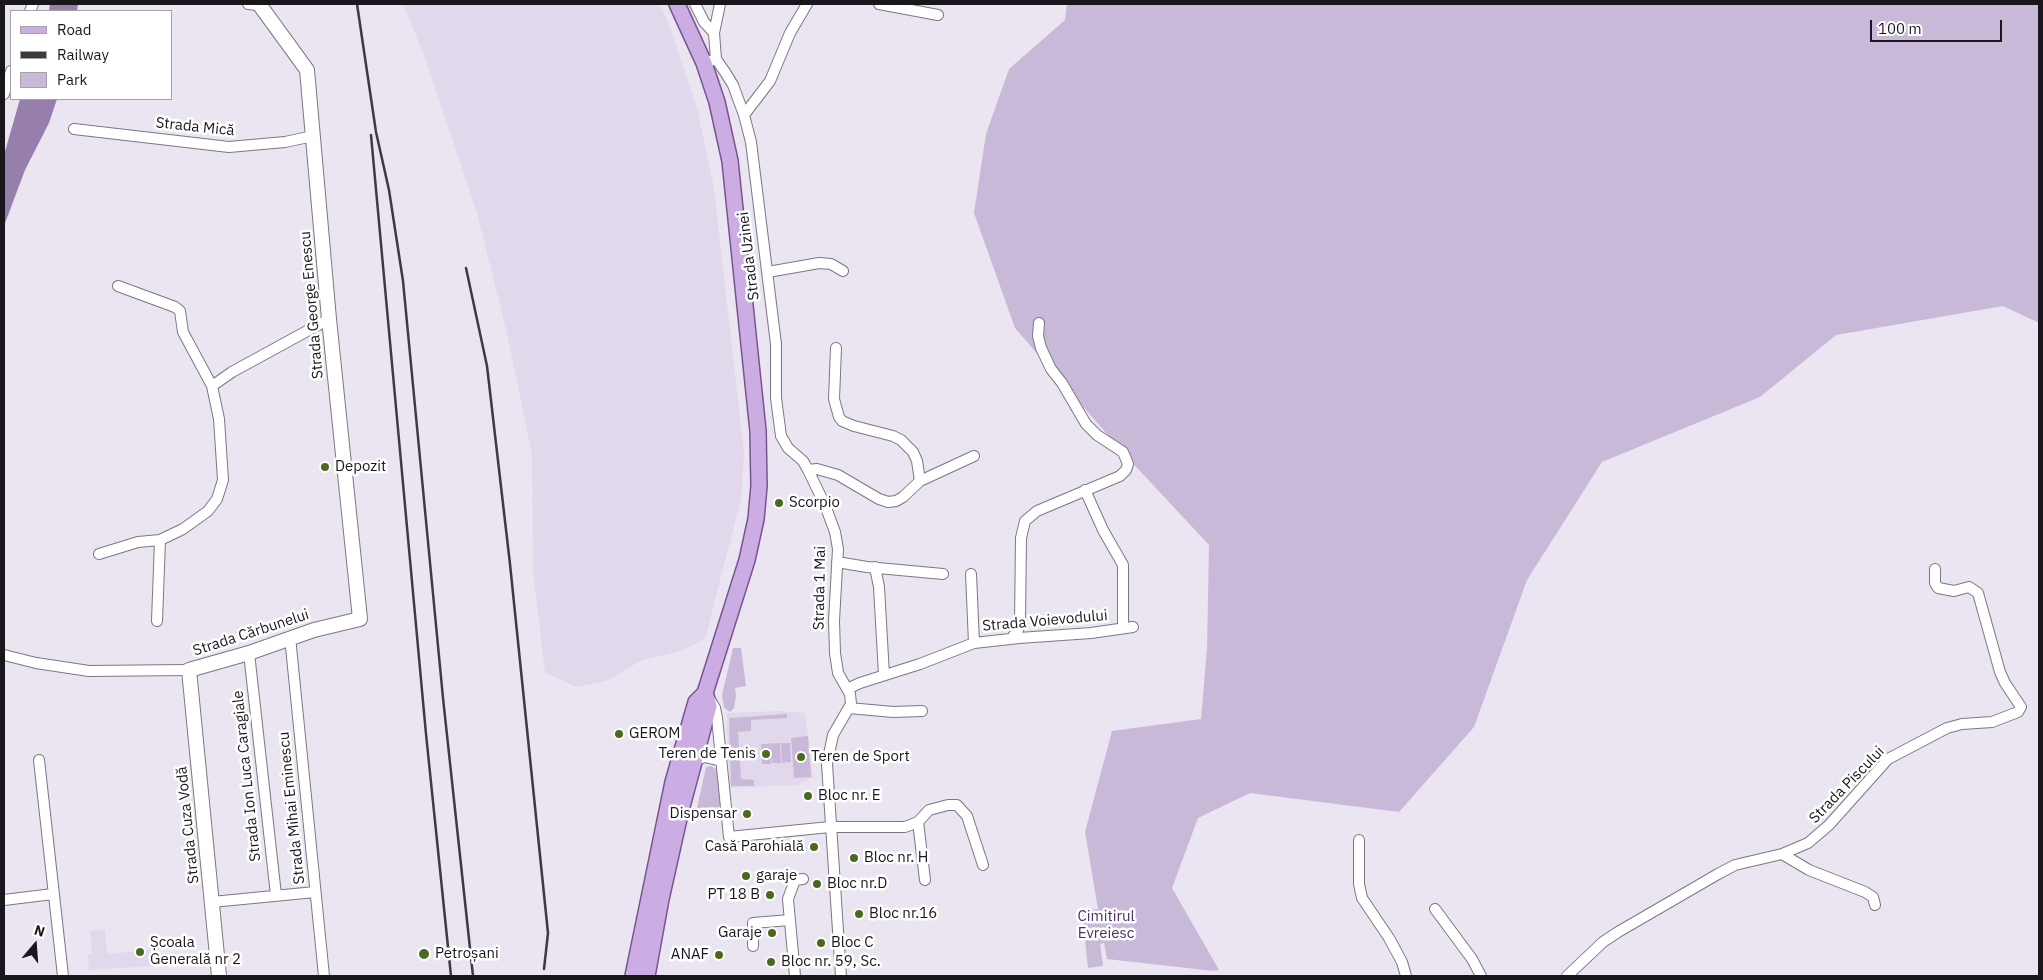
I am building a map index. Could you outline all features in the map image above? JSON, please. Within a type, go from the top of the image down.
[{"type":"main road","points":[[633,976],[673,782],[696,702],[705,693],[753,538],[758,501],[758,431],[731,169],[710,61],[677,4]]},
{"type":"main road","points":[[647,976],[661,899],[709,706],[705,693]]},
{"type":"street","name":"Strada George Enescu","points":[[255,4],[291,47],[307,70],[329,319],[360,619]]},
{"type":"street","points":[[695,4],[704,22],[714,33]]},
{"type":"street","points":[[710,61],[720,4]]},
{"type":"street","points":[[744,115],[770,81],[790,33],[807,4]]},
{"type":"street","points":[[879,4],[938,15]]},
{"type":"street","name":"Strada Uzinei","points":[[710,61],[733,85],[751,142],[776,344],[778,423],[781,436],[788,448],[806,466]]},
{"type":"street","points":[[4,94],[10,74]]},
{"type":"street","name":"Strada Mică","points":[[74,129],[229,147],[284,142],[313,136]]},
{"type":"street","points":[[768,272],[819,263],[831,264],[843,271]]},
{"type":"street","points":[[98,554],[138,542],[160,540],[197,520],[217,499],[223,480],[219,419],[212,386],[183,332],[180,311],[118,286]]},
{"type":"street","points":[[212,386],[232,372],[329,319]]},
{"type":"street","points":[[1011,638],[1018,630],[1020,622],[1021,538],[1025,521],[1037,511],[1120,476],[1126,470],[1128,464],[1123,452],[1097,435],[1086,424],[1043,354],[1038,336],[1038,323]]},
{"type":"street","points":[[836,348],[834,399],[839,417],[842,421],[854,426],[893,436],[901,440],[913,452],[917,461],[920,481]]},
{"type":"street","points":[[806,466],[838,475],[879,499],[896,502],[920,481],[974,456]]},
{"type":"street","name":"Strada 1 Mai","points":[[806,466],[832,523],[838,549],[834,621],[835,653],[838,673],[850,699],[849,708]]},
{"type":"street","name":"Strada Voievodului","points":[[847,689],[974,643],[1128,628],[1123,565],[1103,530],[1085,490]]},
{"type":"street","points":[[157,620],[160,540]]},
{"type":"street","points":[[837,562],[943,574]]},
{"type":"street","points":[[875,567],[884,676]]},
{"type":"street","name":"Strada Piscului","points":[[1566,976],[1603,942],[1718,874],[1735,865],[1798,849],[1819,836],[1888,759],[1947,728],[1962,724],[1992,722],[2018,712],[2021,707],[2000,672],[1978,593],[1970,587],[1954,590],[1938,588],[1935,583],[1934,569]]},
{"type":"street","points":[[971,574],[974,643]]},
{"type":"street","name":"Strada Cărbunelui","points":[[4,655],[36,663],[89,671],[188,670],[248,653],[290,637],[360,619]]},
{"type":"street","name":"Strada Mihai Eminescu","points":[[290,637],[324,976]]},
{"type":"street","name":"Strada Ion Luca Caragiale","points":[[248,653],[276,895]]},
{"type":"street","name":"Strada Cuza Vodă","points":[[188,670],[219,976]]},
{"type":"street","points":[[705,693],[715,708],[729,837],[830,827],[905,828],[918,822],[929,810],[948,804],[957,805],[967,816],[984,865]]},
{"type":"street","points":[[841,976],[830,827],[828,754],[833,735],[849,708],[893,712],[922,711]]},
{"type":"street","points":[[694,761],[706,757],[721,761]]},
{"type":"street","points":[[39,760],[63,976]]},
{"type":"street","points":[[918,822],[925,880]]},
{"type":"street","points":[[1359,840],[1359,884],[1362,898],[1389,938],[1402,962],[1406,976]]},
{"type":"street","points":[[1782,854],[1821,875],[1866,892],[1873,897],[1875,905]]},
{"type":"street","points":[[795,976],[788,899],[795,880],[803,879]]},
{"type":"street","points":[[212,902],[315,892]]},
{"type":"street","points":[[4,900],[54,894]]},
{"type":"street","points":[[1436,908],[1472,959],[1481,976]]},
{"type":"street","points":[[753,946],[754,922],[790,920]]},
{"type":"shaded area","points":[[50,4],[78,4],[77,10],[49,10]]},
{"type":"shaded area","points":[[403,4],[659,4],[669,24],[697,108],[714,188],[744,454],[741,499],[705,639],[678,652],[642,660],[606,681],[576,687],[545,672],[533,573],[532,454],[506,329],[477,213],[424,55]]},
{"type":"shaded area","points":[[20,100],[57,100],[49,123],[25,170],[4,226],[4,155]]},
{"type":"shaded area","points":[[780,711],[805,713],[813,777],[797,785],[730,788],[726,713]]},
{"type":"shaded area","name":"Școala Generală nr 2","points":[[105,930],[107,954],[151,950],[153,966],[89,970],[88,955],[92,954],[90,931]]},
{"type":"green space","name":"Cimitirul Evreiesc","points":[[1067,4],[2039,4],[2039,323],[2003,306],[1836,335],[1760,397],[1602,462],[1527,580],[1474,727],[1399,812],[1250,793],[1198,818],[1172,888],[1219,970],[1107,959],[1104,943],[1100,944],[1103,966],[1088,968],[1082,911],[1098,909],[1085,832],[1112,731],[1201,719],[1207,649],[1209,545],[1126,456],[1015,328],[974,213],[986,134],[1009,69],[1065,20]]},
{"type":"green space","points":[[733,648],[741,648],[746,686],[735,688],[734,708],[730,712],[724,708],[722,695]]},
{"type":"green space","points":[[787,714],[787,718],[751,720],[751,731],[738,732],[741,779],[754,780],[754,786],[731,786],[729,718]]},
{"type":"green space","name":"Teren de Sport","points":[[808,736],[811,777],[794,778],[791,738]]},
{"type":"green space","points":[[780,743],[781,763],[772,763],[770,744],[771,764],[762,764],[761,744]]},
{"type":"green space","name":"Teren de Tenis","points":[[781,743],[790,743],[791,762],[782,763]]},
{"type":"green space","points":[[711,766],[719,774],[722,807],[697,808],[706,767]]},
{"type":"railway","points":[[357,4],[376,132],[389,190],[403,281],[443,698],[473,976]]},
{"type":"railway","points":[[371,135],[426,734],[451,976]]},
{"type":"railway","points":[[466,268],[487,366],[510,564],[548,933],[544,969]]},
{"type":"place","name":"Depozit","points":[[325,467]]},
{"type":"place","name":"Scorpio","points":[[779,503]]},
{"type":"place","name":"GEROM","points":[[619,734]]},
{"type":"place","name":"Teren de Tenis","points":[[766,754]]},
{"type":"place","name":"Teren de Sport","points":[[801,757]]},
{"type":"place","name":"Bloc nr. E","points":[[808,796]]},
{"type":"place","name":"Dispensar","points":[[747,814]]},
{"type":"place","name":"Casă Parohială","points":[[814,847]]},
{"type":"place","name":"Bloc nr. H","points":[[854,858]]},
{"type":"place","name":"garaje","points":[[746,876]]},
{"type":"place","name":"Bloc nr.D","points":[[817,884]]},
{"type":"place","name":"PT 18 B","points":[[770,895]]},
{"type":"place","name":"Bloc nr.16","points":[[859,914]]},
{"type":"place","name":"Garaje","points":[[772,933]]},
{"type":"place","name":"Bloc C","points":[[821,943]]},
{"type":"place","name":"Școala Generală nr 2","points":[[140,952]]},
{"type":"place","name":"Petroșani","points":[[424,954]]},
{"type":"place","name":"ANAF","points":[[719,955]]},
{"type":"place","name":"Bloc nr. 59, Sc.","points":[[771,962]]}]
